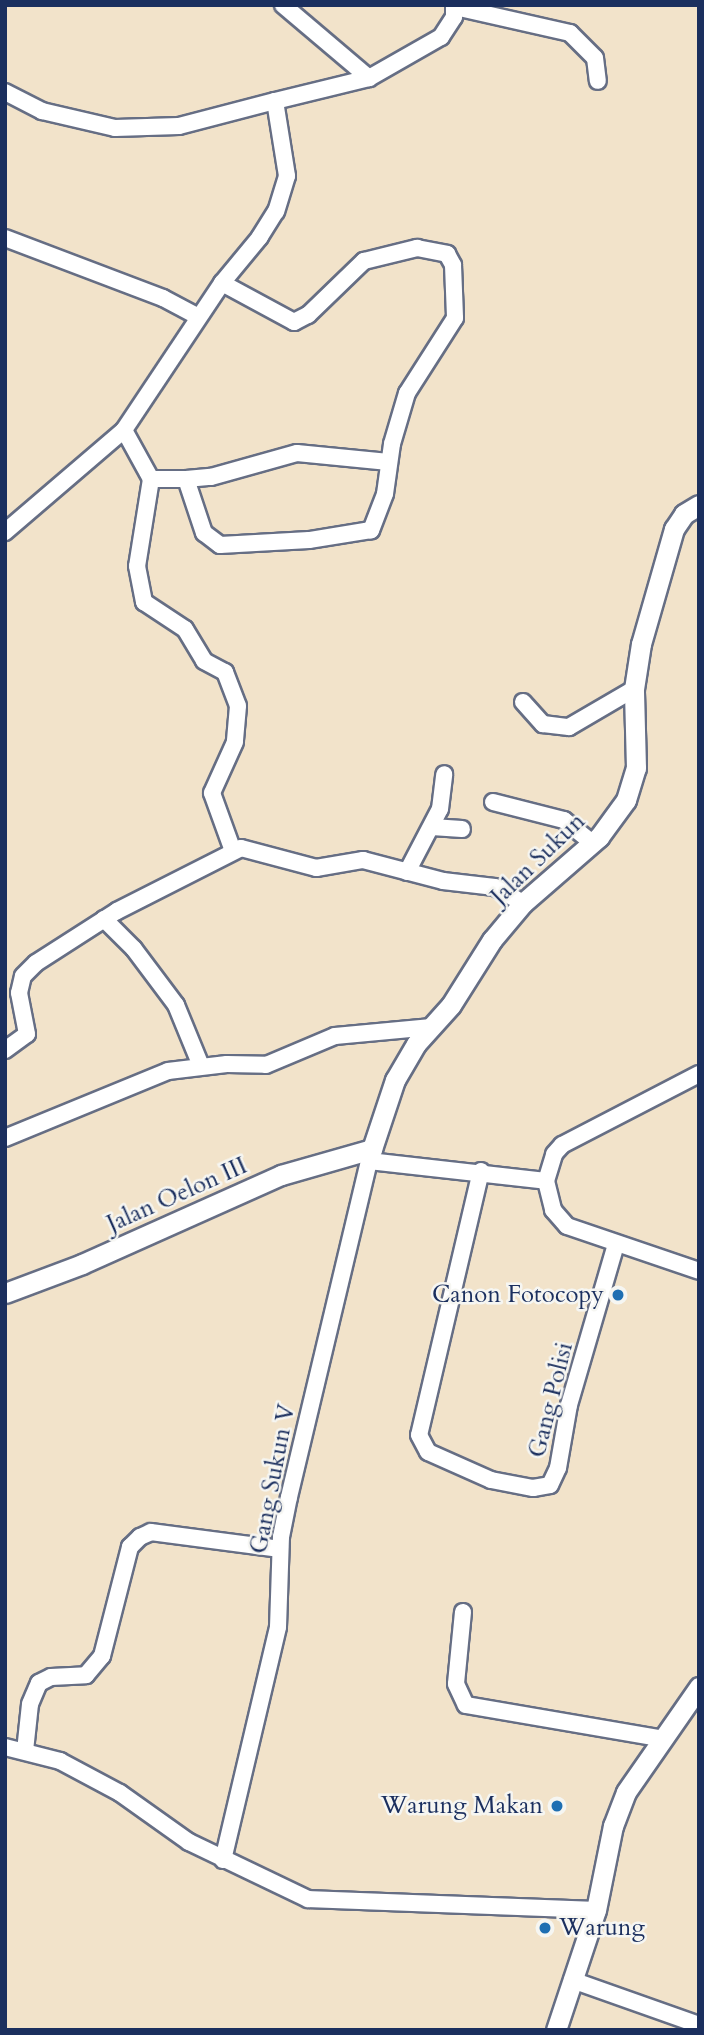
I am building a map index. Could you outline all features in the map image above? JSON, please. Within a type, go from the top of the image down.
[{"type":"street","points":[[283,5],[369,78]]},
{"type":"street","points":[[5,92],[41,111],[115,128],[179,127],[369,78],[441,37],[450,27],[455,6],[570,33],[595,58],[598,81]]},
{"type":"street","points":[[5,532],[124,430],[198,317],[260,237],[283,194],[287,161],[275,101]]},
{"type":"street","points":[[5,238],[163,298],[198,317]]},
{"type":"street","points":[[186,479],[204,533],[220,545],[309,540],[363,533],[375,526],[407,393],[455,318],[453,265],[447,254],[417,248],[364,261],[308,315],[294,322],[222,284]]},
{"type":"street","points":[[124,430],[151,479],[137,566],[144,602],[185,629],[204,661],[229,677],[238,706],[235,742],[212,793],[233,851]]},
{"type":"street","points":[[151,479],[211,477],[297,453],[389,462]]},
{"type":"street","name":"Jalan Sukun","points":[[370,1155],[395,1080],[432,1027],[523,903],[592,843],[632,785],[634,690],[641,645],[674,529],[684,514],[699,505]]},
{"type":"street","points":[[523,702],[544,724],[569,727],[634,690]]},
{"type":"street","points":[[407,872],[440,809],[444,774]]},
{"type":"street","points":[[493,802],[564,821],[592,843]]},
{"type":"street","points":[[432,827],[462,829]]},
{"type":"street","points":[[5,1050],[27,1034],[19,993],[23,976],[104,919],[233,851],[261,850],[316,868],[356,859],[407,872],[495,887],[523,903]]},
{"type":"street","points":[[104,919],[134,949],[176,1005],[201,1066]]},
{"type":"street","points":[[5,1138],[95,1105],[154,1076],[201,1066],[266,1065],[335,1036],[432,1027]]},
{"type":"street","points":[[699,1074],[562,1145],[546,1181],[558,1219],[583,1234],[699,1271]]},
{"type":"street","points":[[370,1155],[546,1181]]},
{"type":"street","name":"Jalan Oelon III","points":[[5,1293],[82,1264],[281,1175],[370,1155]]},
{"type":"street","name":"Gang Sukun V","points":[[223,1860],[269,1675],[280,1602],[280,1549],[325,1335],[370,1155]]},
{"type":"street","name":"Gang Polisi","points":[[481,1171],[419,1435],[428,1452],[491,1480],[533,1488],[550,1485],[558,1468],[569,1405],[616,1244]]},
{"type":"street","points":[[25,1751],[30,1704],[39,1683],[51,1677],[86,1675],[102,1656],[130,1547],[139,1537],[151,1532],[280,1549]]},
{"type":"street","points":[[463,1612],[456,1684],[466,1705],[660,1738]]},
{"type":"street","points":[[556,2030],[596,1910],[613,1826],[626,1792],[660,1738],[699,1687]]},
{"type":"street","points":[[5,1747],[60,1761],[108,1787],[223,1860],[292,1893],[323,1902],[596,1910]]},
{"type":"street","points":[[572,1980],[699,2025]]},
{"type":"place","name":"Canon Fotocopy","points":[[618,1295]]},
{"type":"place","name":"Warung Makan","points":[[557,1806]]},
{"type":"place","name":"Warung","points":[[545,1928]]}]
